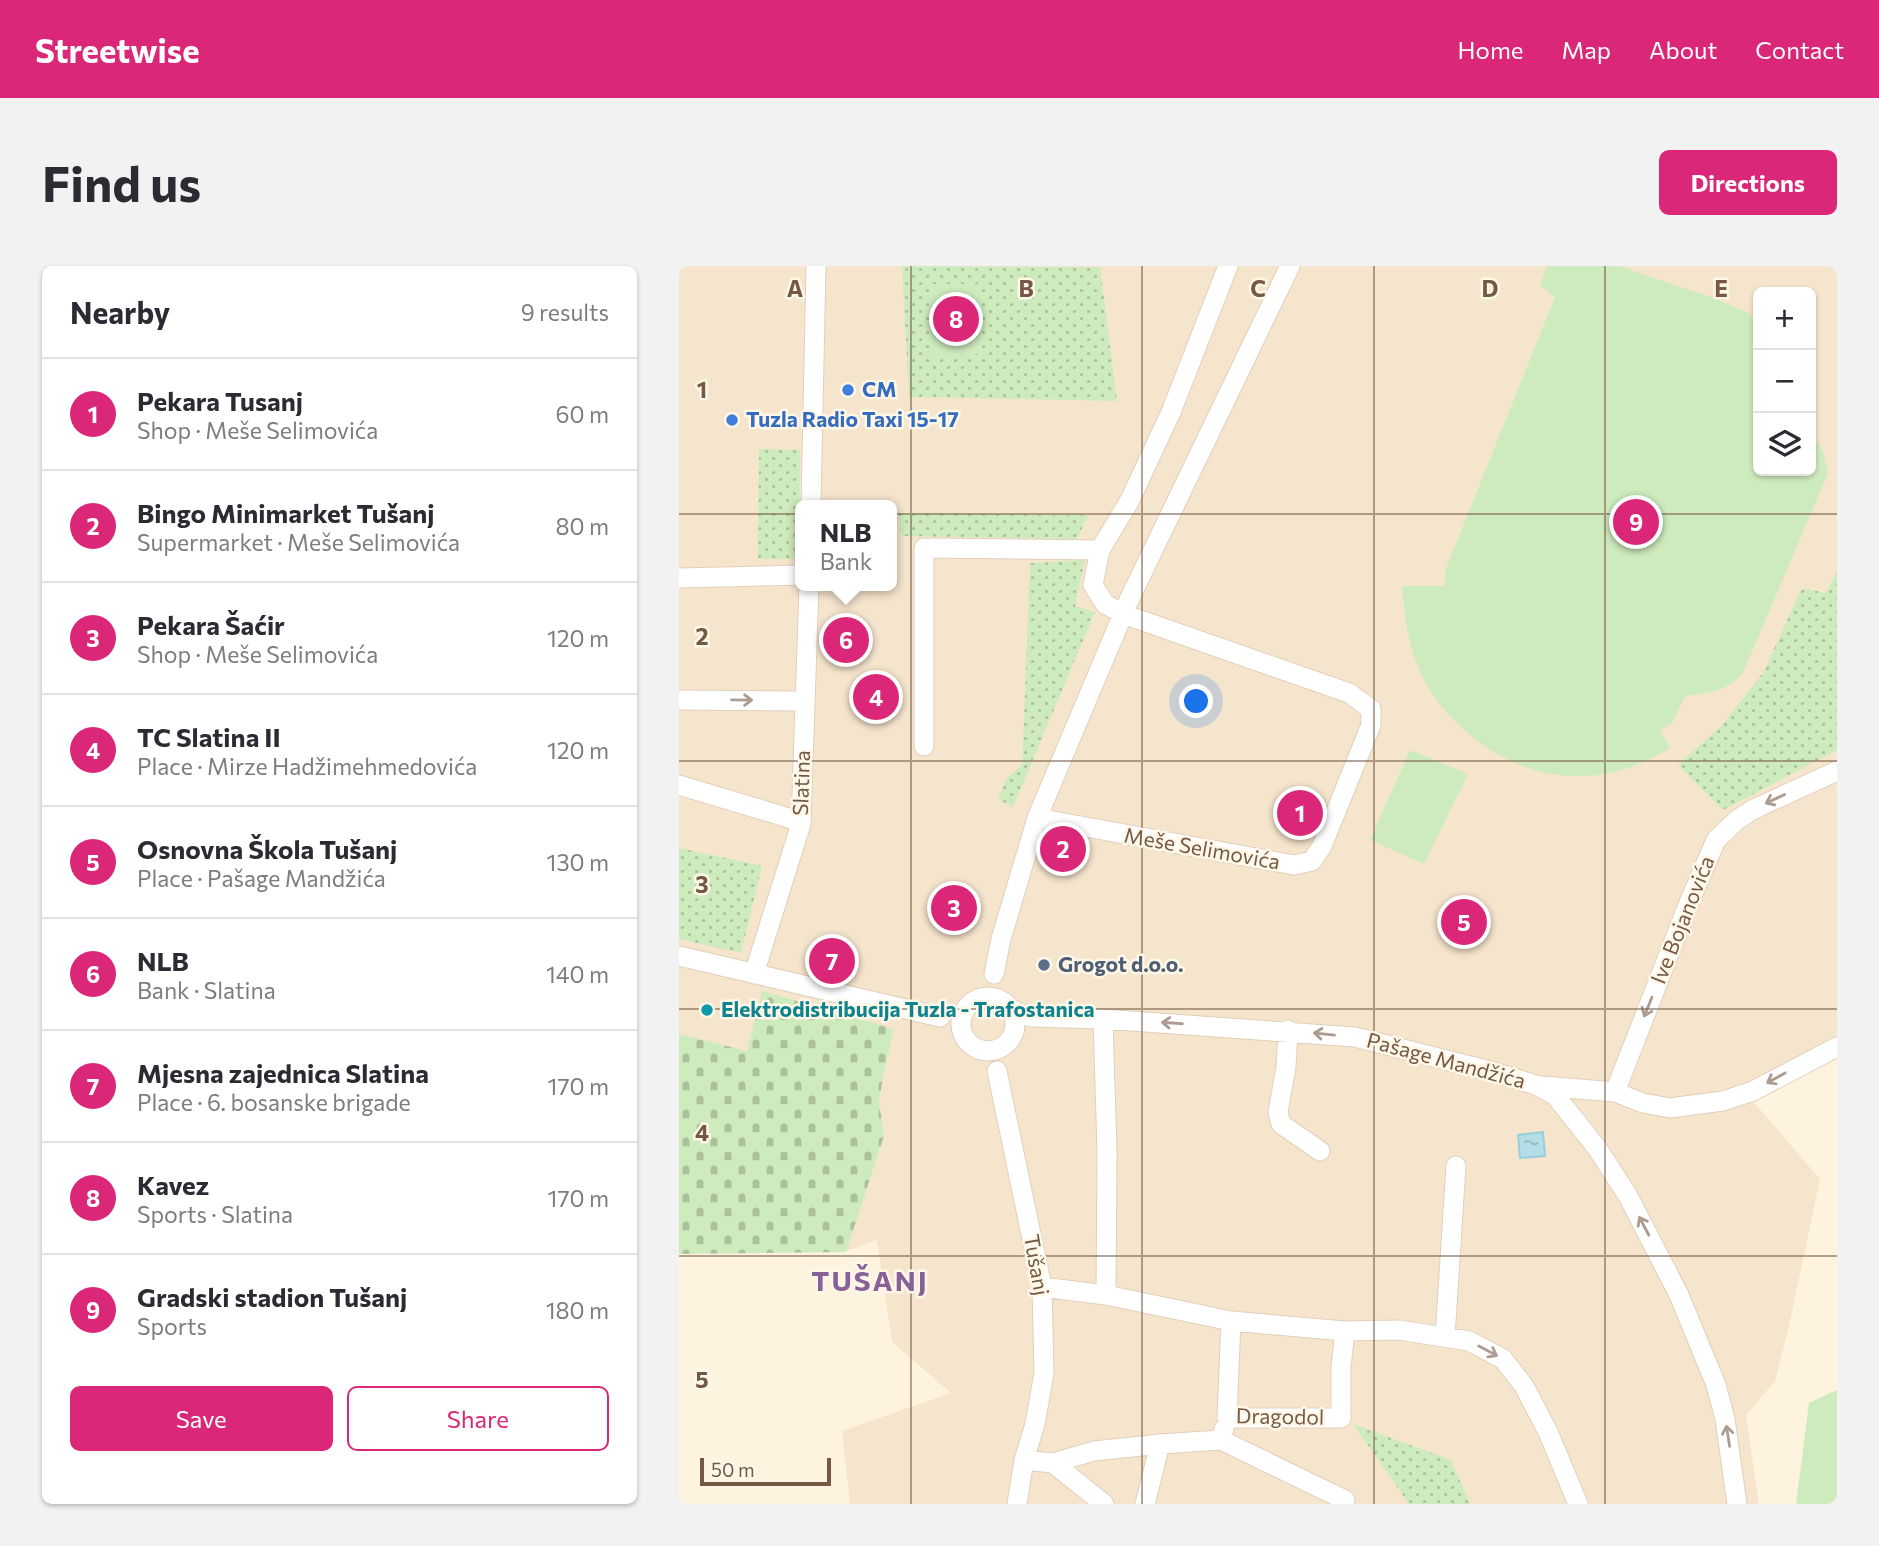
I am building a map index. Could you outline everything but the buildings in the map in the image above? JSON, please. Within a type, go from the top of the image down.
[{"type":"street","points":[[811,500],[816,266]]},
{"type":"street","points":[[962,1033],[962,1016],[994,974],[1001,939],[1037,818],[1122,614],[1290,266]]},
{"type":"street","points":[[1122,614],[1105,604],[1093,585],[1100,550],[1130,500],[1171,412],[1226,269]]},
{"type":"street","points":[[923,746],[924,548],[1100,550]]},
{"type":"street","points":[[679,578],[795,575]]},
{"type":"street","name":"Slatina","points":[[754,974],[801,824],[809,591]]},
{"type":"street","name":"Meše Selimovića","points":[[1037,818],[1294,865],[1312,862],[1322,845],[1371,725],[1371,709],[1349,694],[1122,614]]},
{"type":"street","points":[[679,699],[805,701]]},
{"type":"street","name":"Ive Bojanovića","points":[[1615,1092],[1716,840],[1752,810],[1837,771]]},
{"type":"street","points":[[679,785],[801,824]]},
{"type":"street","points":[[679,956],[940,1017],[980,1050],[988,1051],[1004,1046]]},
{"type":"street","points":[[994,974],[1015,1024],[1010,1040],[998,1058],[997,1070]]},
{"type":"street","points":[[940,1017],[996,998],[1007,1005]]},
{"type":"street","name":"Pašage Mandžića","points":[[1007,1005],[1032,1017],[1103,1018],[1288,1030],[1362,1039],[1444,1058],[1536,1085],[1555,1095],[1597,1148],[1628,1196],[1679,1295],[1716,1385],[1725,1419],[1737,1504]]},
{"type":"street","points":[[1103,1018],[1107,1152],[1106,1295]]},
{"type":"street","points":[[1288,1030],[1286,1067],[1278,1112],[1281,1124],[1320,1150]]},
{"type":"street","points":[[1536,1085],[1615,1092],[1643,1103],[1670,1108],[1723,1101],[1753,1091],[1837,1047]]},
{"type":"street","points":[[980,1050],[997,1070]]},
{"type":"street","name":"Tušanj","points":[[997,1070],[1042,1287],[1044,1373],[1017,1504]]},
{"type":"street","points":[[1445,1337],[1456,1166]]},
{"type":"street","points":[[1042,1287],[1106,1295],[1231,1321],[1345,1331],[1399,1330],[1469,1341],[1503,1359],[1524,1386],[1548,1432],[1579,1504]]},
{"type":"street","name":"Dragodol","points":[[1231,1321],[1227,1418],[1341,1418],[1341,1367],[1345,1331]]},
{"type":"street","points":[[1221,1440],[1227,1418]]},
{"type":"street","points":[[1024,1460],[1053,1463],[1094,1451],[1221,1440],[1345,1500]]},
{"type":"street","points":[[1145,1504],[1160,1444]]},
{"type":"street","points":[[1053,1463],[1104,1504]]},
{"type":"shaded area","points":[[679,266],[1837,266],[1837,1054],[1752,1100],[1820,1179],[1775,1381],[1746,1415],[1759,1504],[850,1504],[842,1431],[951,1393],[892,1342],[877,1240],[843,1252],[679,1254]]},
{"type":"green space","points":[[902,266],[1100,267],[1117,401],[909,397]]},
{"type":"green space","points":[[1547,266],[1619,266],[1747,312],[1753,317],[1753,476],[1816,476],[1816,442],[1823,451],[1828,473],[1743,673],[1724,688],[1685,696],[1672,723],[1660,730],[1670,748],[1643,762],[1590,776],[1563,776],[1537,771],[1487,747],[1463,729],[1442,708],[1425,682],[1414,655],[1405,616],[1402,586],[1445,586],[1445,571],[1555,297],[1540,285]]},
{"type":"green space","points":[[931,284],[980,284],[981,354],[931,355]]},
{"type":"green space","points":[[759,449],[800,450],[800,500],[795,500],[795,559],[758,559]]},
{"type":"green space","points":[[899,513],[1088,515],[1077,539],[901,536]]},
{"type":"green space","points":[[1085,560],[1075,606],[1095,612],[1013,807],[998,799],[1006,779],[1022,765],[1030,563]]},
{"type":"green space","points":[[1837,570],[1837,750],[1723,810],[1678,765],[1721,726],[1763,673],[1802,588],[1826,593]]},
{"type":"green space","points":[[1410,750],[1468,774],[1424,864],[1370,840]]},
{"type":"green space","points":[[679,848],[762,866],[741,953],[679,939]]},
{"type":"green space","points":[[762,991],[894,1029],[879,1102],[884,1136],[846,1252],[679,1254],[679,1034],[747,1051]]},
{"type":"green space","points":[[1837,1390],[1837,1504],[1796,1504],[1809,1403]]},
{"type":"green space","points":[[1353,1424],[1451,1460],[1470,1504],[1409,1504]]},
{"type":"water","points":[[1543,1132],[1545,1156],[1520,1158],[1518,1135]]},
{"type":"place","name":"Kavez","points":[[956,319]]},
{"type":"place","name":"CM","points":[[848,390]]},
{"type":"place","name":"Tuzla Radio Taxi 15-17","points":[[732,420]]},
{"type":"place","name":"Gradski stadion Tušanj","points":[[1636,522]]},
{"type":"place","name":"NLB","points":[[846,640]]},
{"type":"place","name":"TC Slatina II","points":[[876,697]]},
{"type":"place","name":"Pekara Tusanj","points":[[1300,813]]},
{"type":"place","name":"Bingo Minimarket Tušanj","points":[[1063,849]]},
{"type":"place","name":"Pekara Šaćir","points":[[954,908]]},
{"type":"place","name":"Osnovna Škola Tušanj","points":[[1464,922]]},
{"type":"place","name":"Mjesna zajednica Slatina","points":[[832,961]]},
{"type":"place","name":"Grogot d.o.o.","points":[[1044,965]]},
{"type":"place","name":"Elektrodistribucija Tuzla - Trafostanica","points":[[707,1010]]},
{"type":"district","name":"TUŠANJ","points":[[870,1281]]}]
